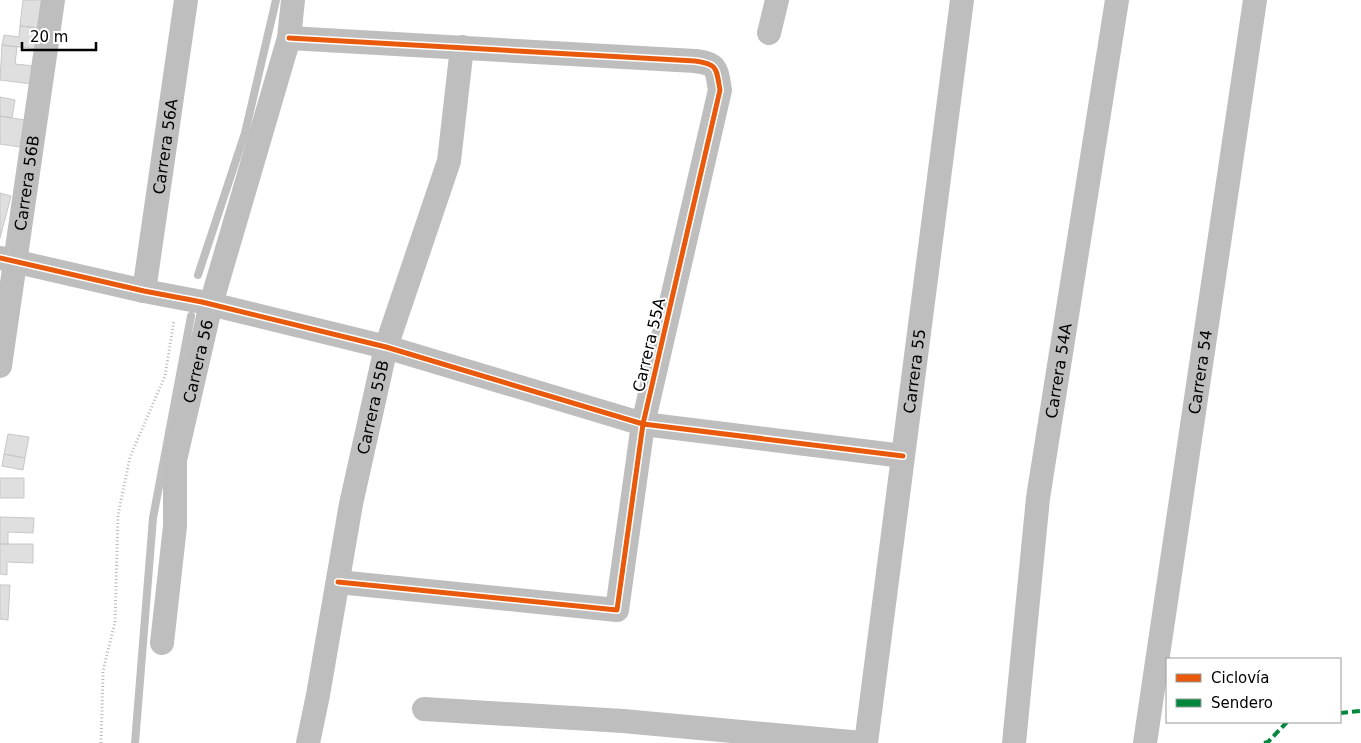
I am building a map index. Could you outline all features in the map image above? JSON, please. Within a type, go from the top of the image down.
[{"type":"street","name":"Carrera 56B","points":[[0,366],[8,260],[53,0]]},
{"type":"street","name":"Carrera 56A","points":[[144,291],[186,0]]},
{"type":"street","name":"Carrera 56","points":[[162,643],[175,526],[175,460],[194,300],[289,38],[293,0]]},
{"type":"street","points":[[769,34],[777,0]]},
{"type":"street","name":"Carrera 55","points":[[866,743],[962,0]]},
{"type":"street","name":"Carrera 54A","points":[[1014,743],[1038,498],[1117,0]]},
{"type":"street","name":"Carrera 54","points":[[1145,743],[1255,0]]},
{"type":"street","points":[[289,38],[462,47]]},
{"type":"street","name":"Carrera 55A","points":[[338,582],[617,610],[643,424],[720,90],[716,69],[709,63],[462,47]]},
{"type":"street","name":"Carrera 55B","points":[[308,743],[351,504],[386,347],[449,161],[462,47]]},
{"type":"street","points":[[8,260],[144,291],[194,300],[386,347],[643,424],[903,456]]},
{"type":"street","points":[[424,709],[623,721],[862,743]]},
{"type":"path","points":[[101,743],[103,671],[115,622],[118,515],[130,457],[165,376],[194,300]]},
{"type":"building","points":[[23,0],[43,0],[40,28],[20,26]]},
{"type":"building","points":[[20,26],[40,28],[38,49],[2,45],[4,35],[19,37]]},
{"type":"building","points":[[2,45],[17,47],[15,64],[34,66],[32,84],[0,80]]},
{"type":"building","points":[[0,97],[15,100],[12,118],[0,116]]},
{"type":"building","points":[[0,116],[25,120],[20,147],[0,144]]},
{"type":"building","points":[[0,193],[11,196],[0,238]]},
{"type":"building","points":[[8,434],[29,437],[25,458],[4,454]]},
{"type":"building","points":[[4,454],[25,458],[23,470],[2,466]]},
{"type":"building","points":[[0,478],[24,478],[24,498],[0,498]]},
{"type":"building","points":[[0,517],[34,518],[33,533],[8,532],[8,544],[0,544]]},
{"type":"building","points":[[0,544],[33,544],[33,563],[7,562],[7,575],[0,574]]},
{"type":"building","points":[[0,585],[10,585],[8,620],[0,619]]},
{"type":"waterway","points":[[198,275],[245,133],[276,0]]},
{"type":"waterway","points":[[135,743],[153,518],[191,316]]},
{"type":"marked path","points":[[1341,713],[1361,711]]},
{"type":"marked path","points":[[1264,743],[1268,742],[1286,723]]},
{"type":"cycle path","points":[[289,38],[695,61],[715,68],[720,90],[643,424],[617,610],[338,582]]},
{"type":"cycle path","points":[[0,258],[144,291],[202,302],[386,347],[643,424],[903,456]]}]
